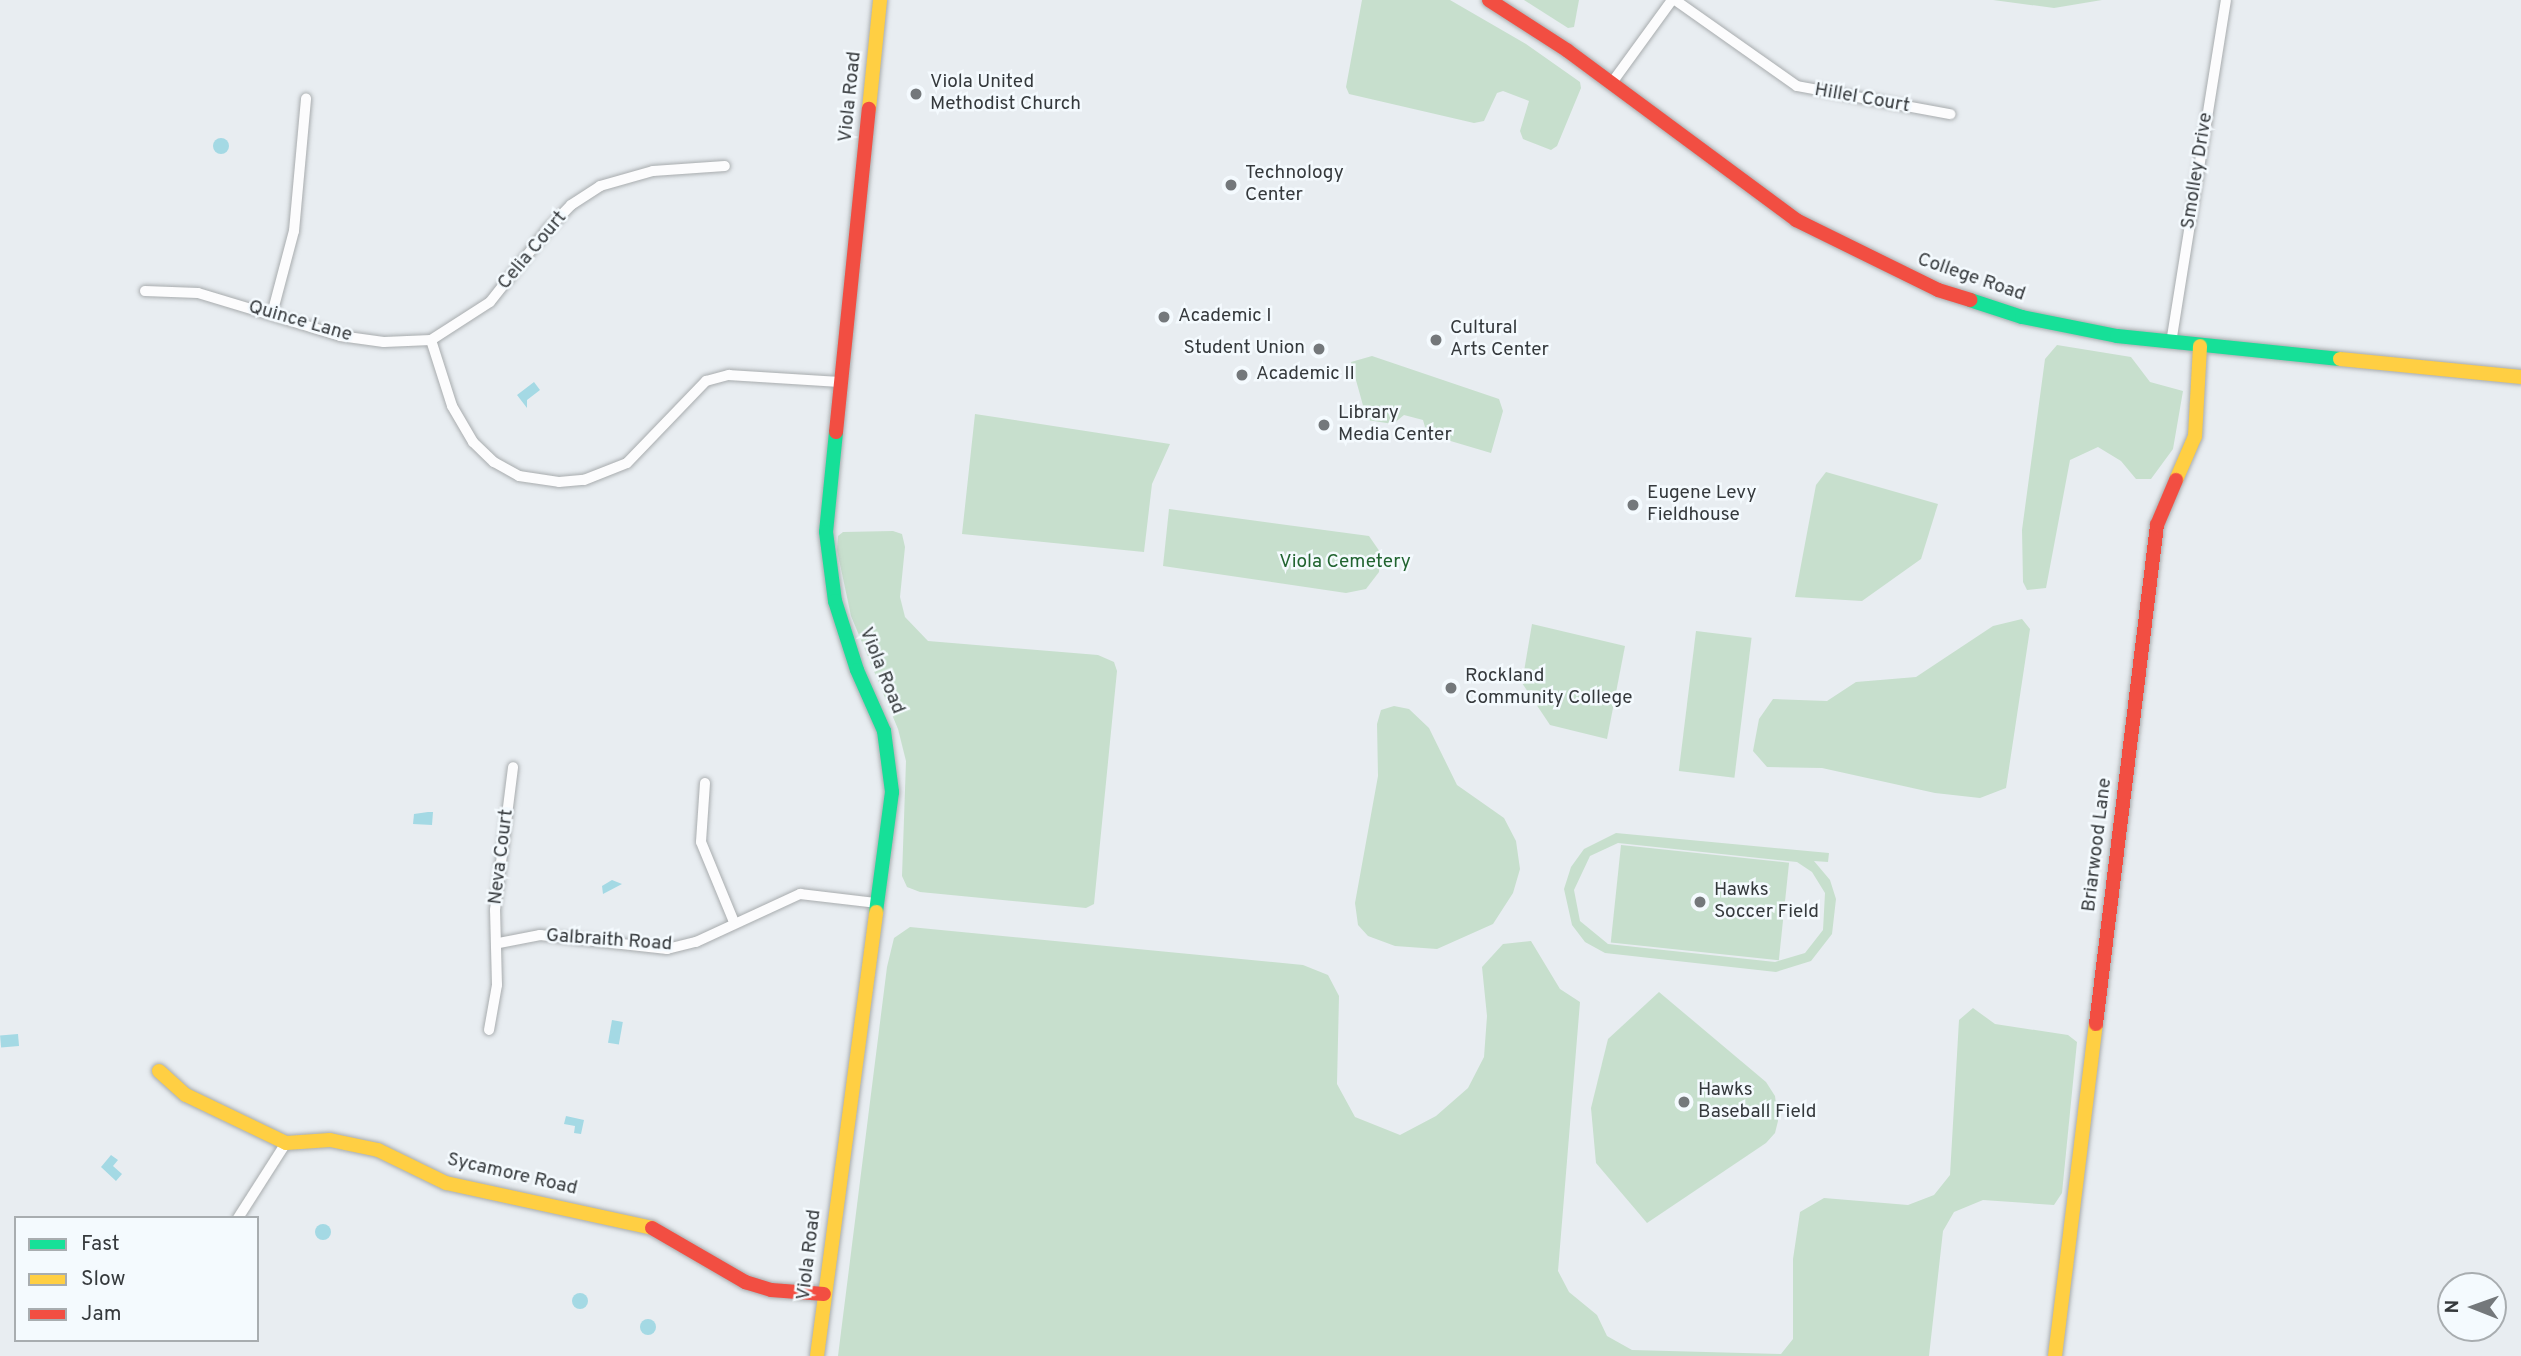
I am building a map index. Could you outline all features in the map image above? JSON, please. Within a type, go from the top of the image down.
[{"type":"street","name":"Viola Road","points":[[817,1356],[891,792],[889,752],[845,636],[827,554],[827,497],[880,0]]},
{"type":"street","name":"College Road","points":[[1489,0],[1611,84],[1773,205],[1874,263],[2013,314],[2085,331],[2171,343],[2521,377]]},
{"type":"street","points":[[1611,84],[1674,0]]},
{"type":"street","name":"Hillel Court","points":[[1674,0],[1797,86],[1950,114]]},
{"type":"street","name":"Smolley Drive","points":[[2171,343],[2226,0]]},
{"type":"street","points":[[272,314],[294,231],[306,99]]},
{"type":"street","name":"Celia Court","points":[[431,340],[490,302],[547,230],[571,205],[600,187],[653,171],[725,166]]},
{"type":"street","name":"Quince Lane","points":[[145,291],[198,293],[340,336],[384,342],[431,340]]},
{"type":"street","points":[[431,340],[452,406],[473,442],[494,462],[519,476],[559,482],[584,480],[627,463],[706,381],[729,375],[839,382]]},
{"type":"street","name":"Briarwood Lane","points":[[2055,1356],[2157,525],[2194,436],[2200,346]]},
{"type":"street","name":"Neva Court","points":[[489,1030],[499,943],[495,910],[513,767]]},
{"type":"street","points":[[705,783],[701,842],[734,922]]},
{"type":"street","name":"Galbraith Road","points":[[499,943],[540,935],[667,949],[696,943],[734,922],[800,894],[877,903]]},
{"type":"street","name":"Sycamore Road","points":[[159,1071],[186,1095],[286,1143],[330,1140],[378,1150],[446,1182],[659,1230],[745,1282],[771,1290],[824,1294]]},
{"type":"street","points":[[239,1216],[286,1143]]},
{"type":"green space","points":[[1362,0],[1450,0],[1526,44],[1580,82],[1581,88],[1557,146],[1551,150],[1523,139],[1520,131],[1529,101],[1503,91],[1497,93],[1484,121],[1474,123],[1349,94],[1346,87]]},
{"type":"green space","points":[[1524,0],[1579,0],[1574,27],[1568,28]]},
{"type":"green space","points":[[1993,0],[2102,0],[2054,8]]},
{"type":"green space","points":[[2057,345],[2131,357],[2150,382],[2183,391],[2173,449],[2151,479],[2136,479],[2121,461],[2098,447],[2070,460],[2046,588],[2027,590],[2023,582],[2022,530],[2045,359]]},
{"type":"green space","points":[[1372,356],[1499,399],[1503,411],[1491,453],[1427,434],[1423,420],[1404,415],[1393,424],[1367,420],[1351,362]]},
{"type":"green space","points":[[975,414],[1170,444],[1152,484],[1144,552],[962,534]]},
{"type":"green space","points":[[1826,472],[1938,504],[1921,559],[1862,601],[1795,597],[1816,485]]},
{"type":"green space","name":"Viola Cemetery","points":[[1169,509],[1369,536],[1380,552],[1379,572],[1366,589],[1346,593],[1163,566]]},
{"type":"green space","points":[[893,531],[902,534],[905,547],[900,597],[905,617],[928,641],[1098,655],[1114,662],[1117,671],[1094,904],[1086,908],[920,892],[907,887],[902,876],[906,761],[898,729],[851,616],[837,550],[838,536],[843,532]]},
{"type":"green space","points":[[2022,619],[2030,629],[2006,788],[1980,798],[1935,793],[1822,768],[1767,767],[1753,751],[1759,719],[1773,699],[1827,701],[1856,682],[1916,677],[1993,626]]},
{"type":"green space","points":[[1532,624],[1625,646],[1607,739],[1550,725],[1522,683]]},
{"type":"green space","points":[[1696,631],[1752,638],[1734,778],[1679,771]]},
{"type":"green space","points":[[1394,706],[1409,709],[1429,728],[1457,785],[1504,818],[1516,841],[1520,869],[1513,893],[1493,924],[1437,949],[1395,946],[1368,936],[1358,925],[1355,903],[1378,776],[1377,724],[1381,710]]},
{"type":"green space","points":[[1616,833],[1829,853],[1828,862],[1814,861],[1830,880],[1836,899],[1832,934],[1811,961],[1776,972],[1605,953],[1585,942],[1572,925],[1564,889],[1571,867],[1584,849]],"holes":[[[1618,843],[1797,862],[1812,872],[1825,893],[1823,930],[1805,953],[1775,962],[1608,944],[1580,921],[1574,890],[1590,856]]]},
{"type":"green space","name":"Hawks Soccer Field","points":[[1621,845],[1789,863],[1779,960],[1611,942]]},
{"type":"green space","points":[[910,927],[1303,965],[1328,975],[1339,996],[1337,1084],[1355,1117],[1400,1135],[1436,1116],[1468,1088],[1484,1057],[1487,1016],[1482,967],[1503,944],[1531,941],[1560,989],[1580,1002],[1558,1271],[1569,1292],[1597,1315],[1607,1336],[1632,1350],[1781,1354],[1793,1339],[1793,1259],[1800,1212],[1824,1198],[1908,1205],[1934,1195],[1950,1175],[1959,1020],[1973,1008],[1995,1024],[2068,1035],[2077,1042],[2062,1193],[2054,1205],[1983,1200],[1954,1212],[1943,1231],[1929,1356],[838,1356],[887,967],[894,938]]},
{"type":"green space","name":"Hawks Baseball Field","points":[[1659,992],[1766,1082],[1775,1096],[1778,1121],[1775,1133],[1766,1143],[1647,1223],[1596,1163],[1591,1108],[1608,1039]]},
{"type":"water","points":[[221,138],[227,140],[227,152],[221,154],[215,152],[213,146],[215,140]]},
{"type":"water","points":[[534,382],[540,390],[527,400],[527,408],[517,395]]},
{"type":"water","points":[[433,812],[432,825],[413,824],[414,814]]},
{"type":"water","points":[[612,880],[622,884],[603,894],[602,886]]},
{"type":"water","points":[[612,1020],[623,1022],[619,1045],[608,1043]]},
{"type":"water","points":[[18,1034],[19,1046],[1,1048],[0,1036]]},
{"type":"water","points":[[566,1116],[584,1120],[581,1134],[574,1133],[575,1126],[564,1124]]},
{"type":"water","points":[[111,1155],[118,1160],[113,1166],[122,1174],[116,1181],[101,1167]]},
{"type":"water","points":[[323,1224],[329,1226],[329,1238],[323,1240],[317,1238],[315,1232],[317,1226]]},
{"type":"water","points":[[577,1293],[583,1293],[588,1301],[586,1307],[577,1309],[572,1304],[572,1298]]},
{"type":"water","points":[[648,1319],[654,1321],[654,1333],[648,1335],[642,1333],[640,1327],[642,1321]]},
{"type":"traffic: fast","points":[[1970,300],[2022,317],[2117,336],[2340,359]]},
{"type":"traffic: fast","points":[[836,432],[826,532],[835,601],[857,670],[884,731],[892,792],[876,912]]},
{"type":"traffic: slow","points":[[869,109],[880,0]]},
{"type":"traffic: slow","points":[[2176,480],[2195,436],[2200,346]]},
{"type":"traffic: slow","points":[[2340,359],[2521,377]]},
{"type":"traffic: slow","points":[[817,1356],[876,912]]},
{"type":"traffic: slow","points":[[2055,1356],[2096,1024]]},
{"type":"traffic: slow","points":[[159,1071],[186,1095],[286,1143],[330,1140],[378,1150],[446,1183],[652,1228]]},
{"type":"traffic: jam","points":[[1489,0],[1568,51],[1796,220],[1938,290],[1970,300]]},
{"type":"traffic: jam","points":[[836,432],[869,109]]},
{"type":"traffic: jam","points":[[2096,1024],[2157,525],[2176,480]]},
{"type":"traffic: jam","points":[[652,1228],[745,1282],[771,1290],[824,1294]]},
{"type":"place","name":"Viola United Methodist Church","points":[[916,94]]},
{"type":"place","name":"Technology Center","points":[[1231,185]]},
{"type":"place","name":"Academic I","points":[[1164,317]]},
{"type":"place","name":"Cultural Arts Center","points":[[1436,340]]},
{"type":"place","name":"Student Union","points":[[1319,349]]},
{"type":"place","name":"Academic II","points":[[1242,375]]},
{"type":"place","name":"Library Media Center","points":[[1324,425]]},
{"type":"place","name":"Eugene Levy Fieldhouse","points":[[1633,505]]},
{"type":"place","name":"Rockland Community College","points":[[1451,688]]},
{"type":"place","name":"Hawks Soccer Field","points":[[1700,902]]},
{"type":"place","name":"Hawks Baseball Field","points":[[1684,1102]]}]
